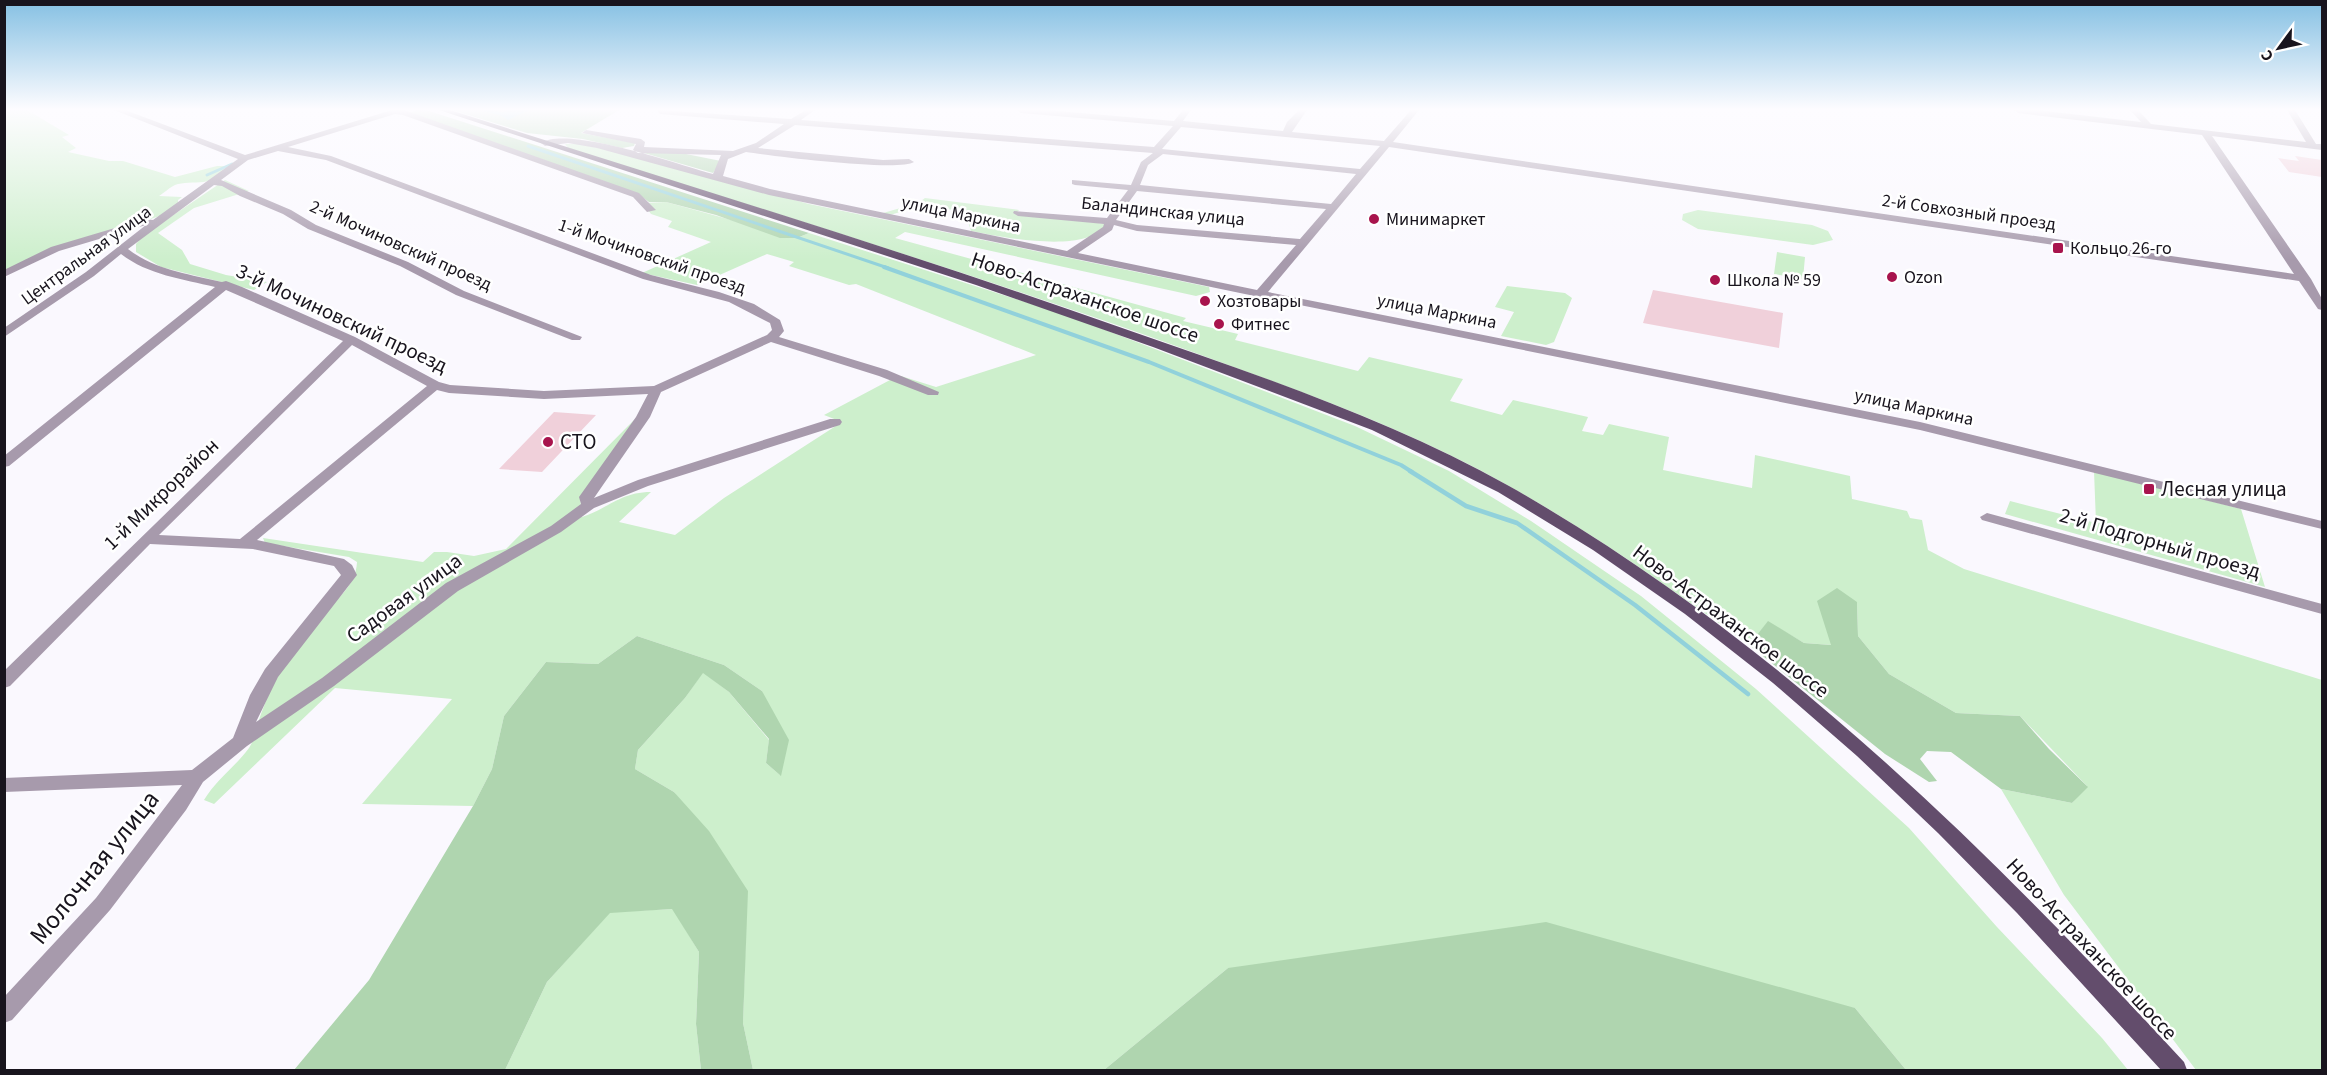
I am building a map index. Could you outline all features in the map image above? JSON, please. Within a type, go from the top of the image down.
[{"type":"main road","name":"Ново-Астраханское шоссе","points":[[598,160],[1072,313],[1360,419],[1500,488],[1659,587],[1769,672],[1852,742],[1934,815],[2026,907],[2176,1071]]},
{"type":"street","name":"Центральная улица","points":[[4,334],[242,160]]},
{"type":"street","name":"1-й Мочиновский проезд","points":[[334,160],[647,277],[689,286],[761,312],[779,326],[778,332],[771,338]]},
{"type":"street","points":[[539,160],[636,195],[651,210]]},
{"type":"street","name":"улица Маркина","points":[[661,160],[791,197],[1260,294],[1920,426],[2322,525]]},
{"type":"street","points":[[714,177],[720,174],[723,160]]},
{"type":"street","points":[[853,160],[883,163],[909,162]]},
{"type":"street","points":[[1070,255],[1108,228],[1110,221],[1134,187],[1144,169],[1144,164],[1149,160]]},
{"type":"street","points":[[1242,160],[1362,172]]},
{"type":"street","points":[[1260,294],[1373,160]]},
{"type":"street","name":"2-й Совхозный проезд","points":[[1492,160],[2313,286]]},
{"type":"street","points":[[2224,160],[2313,286],[2322,307]]},
{"type":"street","name":"2-й Мочиновский проезд","points":[[215,182],[224,183],[243,195],[287,212],[312,227],[333,233],[404,264],[460,293],[576,337]]},
{"type":"street","points":[[1075,182],[1334,207]]},
{"type":"street","name":"Баландинская улица","points":[[1018,213],[1110,221],[1137,228],[1236,235],[1304,243]]},
{"type":"street","points":[[4,273],[55,249],[164,218]]},
{"type":"street","name":"3-й Мочиновский проезд","points":[[122,250],[139,263],[157,270],[226,284],[351,340],[435,385],[449,389],[544,395],[656,390],[771,338]]},
{"type":"street","points":[[4,463],[226,284]]},
{"type":"street","points":[[771,338],[883,373],[933,392]]},
{"type":"street","name":"1-й Микрорайон","points":[[4,682],[146,539],[351,340]]},
{"type":"street","points":[[243,544],[435,385]]},
{"type":"street","points":[[589,505],[586,497],[594,482],[634,429],[656,390]]},
{"type":"street","name":"Садовая улица","points":[[196,777],[241,741],[328,682],[452,587],[556,529],[589,505],[642,483],[835,422]]},
{"type":"street","name":"2-й Подгорный проезд","points":[[1987,516],[2322,609]]},
{"type":"street","points":[[146,539],[243,544],[339,562],[347,568],[349,575],[286,652],[252,703],[241,741]]},
{"type":"street","points":[[4,785],[196,777]]},
{"type":"street","name":"Молочная улица","points":[[4,1013],[103,904],[179,805],[196,777]]},
{"type":"green space","points":[[5,160],[123,161],[175,177],[225,166],[216,178],[210,181],[181,183],[159,196],[182,197],[178,203],[160,216],[85,240],[5,272]]},
{"type":"green space","points":[[543,160],[582,160],[809,233],[797,238],[780,238],[716,215],[666,202],[649,202],[638,194]]},
{"type":"green space","points":[[607,160],[649,160],[809,204],[1209,287],[1210,292],[1196,296],[905,232],[895,238],[1186,318],[1183,321],[1238,334],[1235,340],[1358,371],[1369,357],[1463,379],[1450,401],[1502,415],[1513,400],[1588,417],[1582,431],[1603,435],[1609,424],[1669,437],[1663,470],[1752,488],[1755,455],[1850,476],[1852,499],[1907,511],[1910,518],[1922,520],[1928,550],[1964,569],[2322,680],[2322,1070],[2196,1070],[2064,895],[2001,789],[2072,803],[2087,786],[2020,716],[1956,713],[1889,674],[1858,636],[1857,602],[1832,645],[1804,643],[1768,622],[1749,645],[1646,572],[1540,504],[1466,463],[1399,431],[1190,351],[880,246]]},
{"type":"green space","points":[[669,160],[721,161],[713,173]]},
{"type":"green space","points":[[225,180],[249,191],[194,208],[158,233],[182,250],[190,264],[226,275],[267,282],[254,290],[161,267],[136,252],[136,244],[144,235]]},
{"type":"green space","points":[[925,198],[1019,210],[1016,214],[1106,224],[1097,233],[1082,239],[1022,240],[971,231],[965,212],[924,205],[890,215],[883,213],[918,203]]},
{"type":"green space","points":[[666,202],[797,238],[809,233],[1069,316],[1355,426],[1449,471],[1531,521],[1641,596],[1756,689],[1909,828],[1997,927],[2102,1038],[2128,1070],[1906,1070],[1855,1008],[1228,968],[1104,1070],[753,1070],[743,1023],[747,891],[674,792],[635,769],[638,750],[685,698],[703,672],[729,692],[769,740],[766,763],[780,775],[762,691],[724,665],[637,636],[598,664],[546,662],[504,716],[492,769],[473,806],[362,804],[452,699],[335,688],[214,804],[204,800],[249,748],[271,689],[284,664],[308,630],[343,594],[356,571],[357,562],[349,557],[265,543],[263,538],[423,562],[434,552],[474,556],[506,549],[635,419],[580,497],[582,517],[631,495],[651,492],[619,522],[675,535],[724,498],[842,422],[824,415],[890,380],[901,376],[936,387],[1036,355],[856,284],[849,285],[789,266],[794,262],[767,254],[697,285],[642,273],[711,242],[668,227],[672,221],[651,214],[643,203]]},
{"type":"green space","points":[[1698,210],[1812,225],[1828,231],[1833,240],[1813,245],[1698,229],[1682,220],[1683,214]]},
{"type":"green space","points":[[1777,252],[1805,257],[1803,279],[1774,274]]},
{"type":"green space","points":[[1507,286],[1565,293],[1572,298],[1554,342],[1546,345],[1501,336],[1514,312],[1495,307]]},
{"type":"green space","points":[[2094,471],[2241,509],[2265,587],[2005,514],[2010,501],[2096,523]]},
{"type":"green space","points":[[1837,588],[1857,602],[1858,636],[1889,674],[1956,713],[2020,716],[2049,749],[2088,787],[2072,803],[2001,789],[1951,752],[1927,751],[1920,759],[1937,781],[1929,782],[1885,754],[1749,645],[1768,621],[1804,643],[1831,645],[1817,601]]},
{"type":"green space","points":[[637,636],[724,665],[762,691],[789,740],[781,776],[766,763],[769,739],[729,692],[703,673],[685,698],[638,750],[635,769],[674,792],[709,831],[748,891],[743,1023],[753,1070],[701,1070],[696,1024],[699,952],[672,909],[610,913],[547,982],[505,1070],[294,1070],[369,980],[473,806],[492,769],[504,716],[546,662],[598,664]]},
{"type":"green space","points":[[673,909],[699,952],[696,1024],[701,1070],[505,1070],[547,982],[610,912]]},
{"type":"green space","points":[[1546,922],[1855,1008],[1906,1070],[1104,1070],[1228,968]]},
{"type":"building","points":[[2280,160],[2322,160],[2322,177],[2289,172]]},
{"type":"building","name":"Школа № 59","points":[[1653,290],[1783,313],[1779,348],[1643,323]]},
{"type":"building","name":"СТО","points":[[554,412],[596,415],[542,472],[499,469]]},
{"type":"waterway","points":[[570,160],[888,268]]},
{"type":"waterway","points":[[207,175],[232,164]]},
{"type":"waterway","points":[[884,267],[1149,362],[1401,465],[1412,472]]},
{"type":"waterway","points":[[1410,471],[1466,506],[1517,523],[1635,605],[1748,694]]},
{"type":"place","name":"Минимаркет","points":[[1374,219]]},
{"type":"place","name":"Кольцо 26-го","points":[[2058,248]]},
{"type":"place","name":"Ozon","points":[[1892,277]]},
{"type":"place","name":"Школа № 59","points":[[1715,280]]},
{"type":"place","name":"Хозтовары","points":[[1205,301]]},
{"type":"place","name":"Фитнес","points":[[1219,324]]},
{"type":"place","name":"СТО","points":[[548,442]]},
{"type":"place","name":"Лесная улица","points":[[2149,489]]}]
